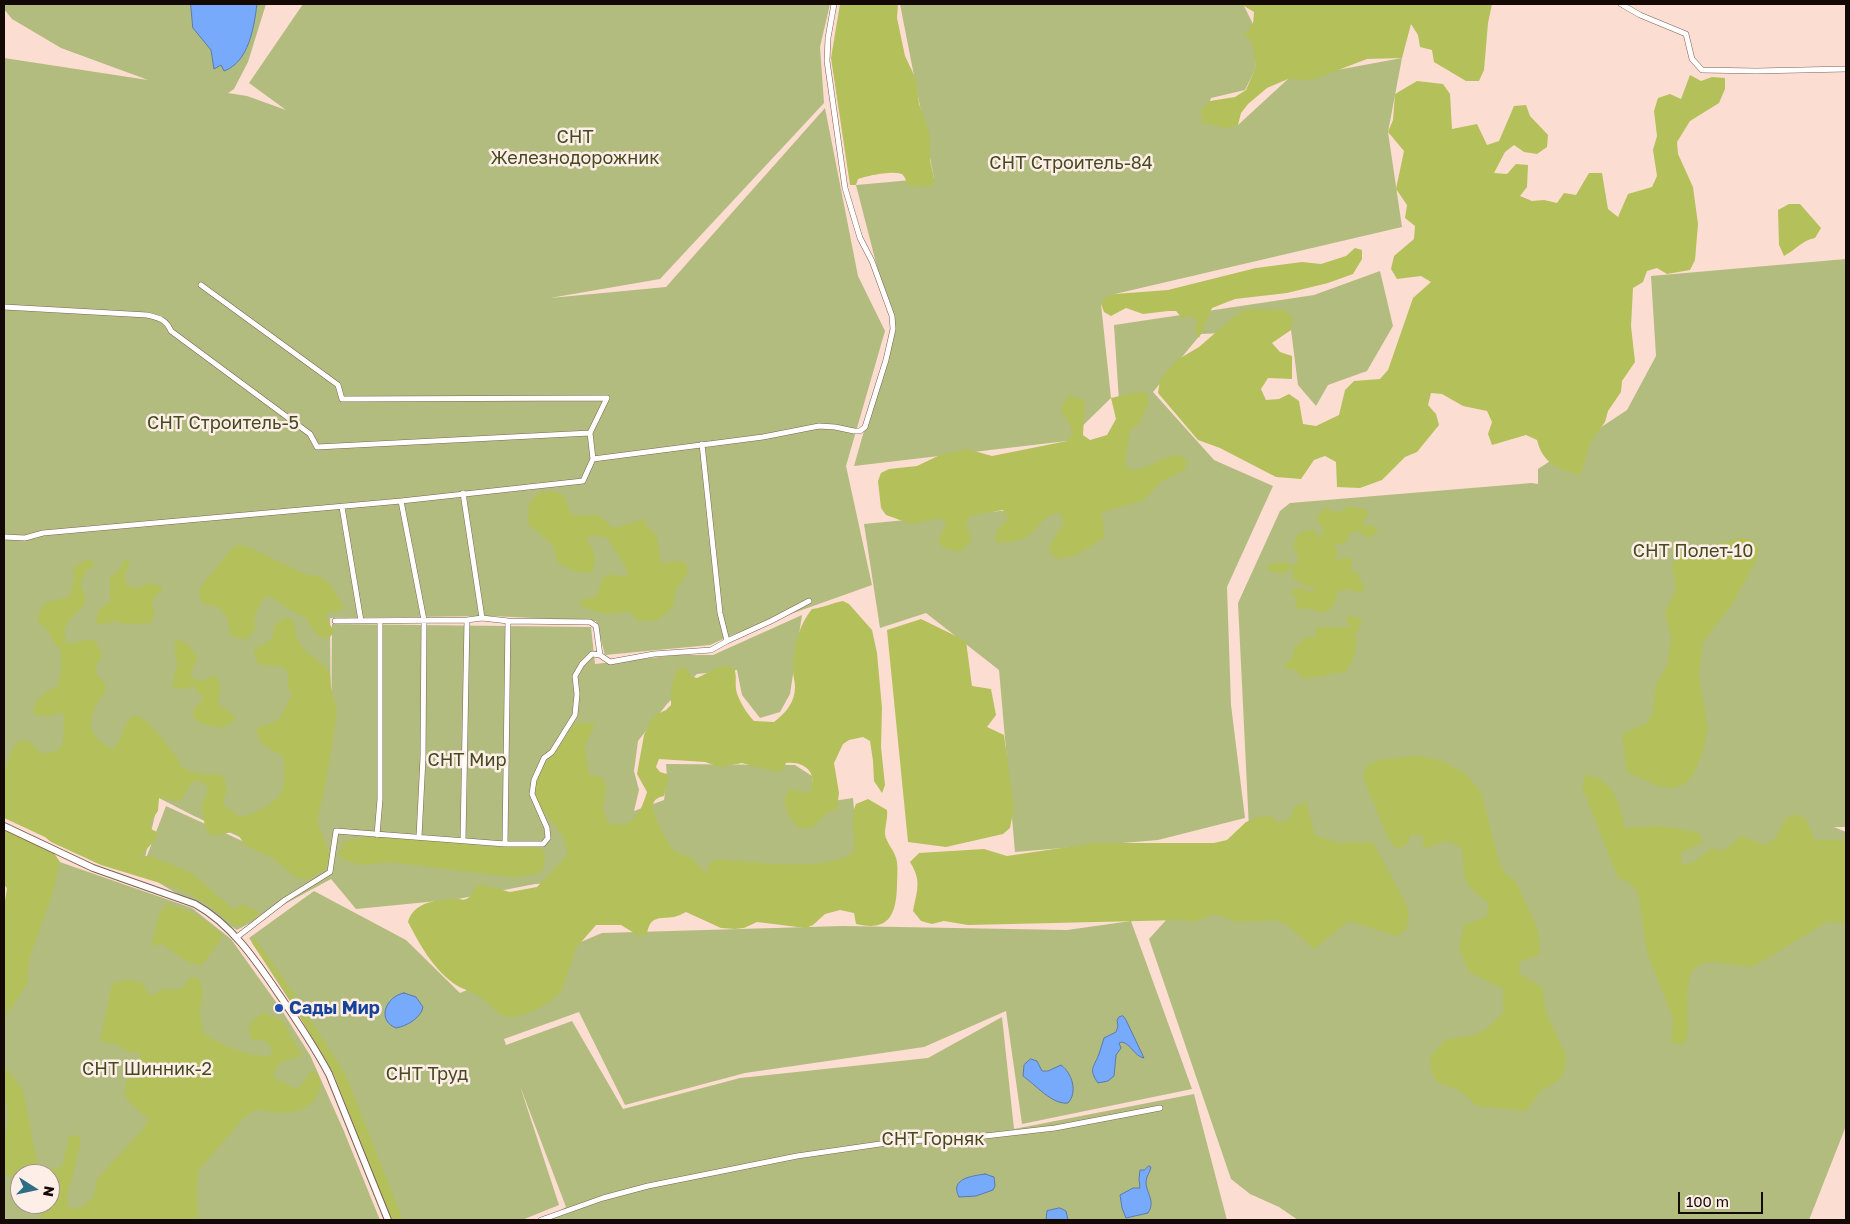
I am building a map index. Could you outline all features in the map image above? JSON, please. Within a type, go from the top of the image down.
[{"type":"street","points":[[593,459],[763,437],[819,426],[860,431],[865,427],[876,394],[893,329],[892,316],[872,260],[860,238],[845,188],[827,61],[828,38],[834,4]]},
{"type":"street","points":[[1621,4],[1640,15],[1686,34],[1692,59],[1702,70],[1846,69]]},
{"type":"street","points":[[4,537],[25,538],[44,533],[342,507],[583,481],[593,459],[590,433],[607,398],[342,399],[338,385],[201,285]]},
{"type":"street","points":[[4,307],[147,315],[164,320],[171,331],[310,434],[317,447],[590,433]]},
{"type":"street","points":[[702,444],[720,613],[727,641]]},
{"type":"street","points":[[463,493],[482,618]]},
{"type":"street","points":[[402,501],[424,620],[423,758],[420,837]]},
{"type":"street","points":[[342,507],[361,621]]},
{"type":"street","points":[[237,937],[285,900],[330,872],[336,831],[504,844],[544,844],[548,838],[547,828],[532,794],[534,780],[544,758],[552,752],[575,715],[575,676],[582,664],[592,654],[600,655],[610,662],[654,654],[711,650],[808,602]]},
{"type":"street","points":[[335,621],[467,620],[482,618],[508,621],[590,622],[596,626],[600,655]]},
{"type":"street","points":[[463,840],[467,620]]},
{"type":"street","points":[[377,835],[380,799],[380,621]]},
{"type":"street","points":[[504,844],[508,621]]},
{"type":"street","points":[[4,826],[93,868],[195,904],[225,925],[237,937],[252,955],[290,1010],[329,1074],[388,1220]]},
{"type":"street","points":[[541,1220],[603,1198],[648,1186],[797,1156],[894,1142],[1046,1129],[1160,1108]]},
{"type":"green space","name":"СНТ Строитель-5","points":[[4,4],[266,4],[248,62],[234,89],[228,93],[247,96],[286,110],[249,83],[303,4],[830,4],[820,47],[824,103],[660,279],[550,298],[666,287],[825,108],[858,276],[885,331],[846,466],[872,585],[732,635],[710,645],[605,655],[596,621],[491,616],[330,618],[331,751],[332,624],[591,627],[595,664],[677,655],[713,655],[802,615],[790,694],[780,712],[760,718],[742,695],[737,670],[697,674],[667,704],[638,741],[634,771],[639,790],[634,811],[664,800],[667,777],[666,764],[795,765],[812,776],[813,804],[853,798],[859,867],[535,884],[458,899],[356,909],[331,879],[237,930],[141,872],[4,812],[4,58],[148,80],[61,48],[12,19],[4,9]],"holes":[[[159,798],[296,863],[297,866],[166,806],[143,866]]]},
{"type":"green space","points":[[840,4],[898,4],[897,18],[905,56],[916,79],[919,104],[930,134],[930,160],[934,178],[933,185],[926,187],[908,186],[903,175],[894,173],[858,179],[856,185],[850,185],[831,58]]},
{"type":"green space","name":"СНТ Строитель-84","points":[[900,4],[1245,4],[1244,6],[1253,24],[1256,68],[1245,90],[1211,98],[1203,123],[1238,125],[1288,79],[1402,58],[1388,132],[1402,227],[1115,294],[1101,304],[1111,398],[1067,441],[854,466],[893,329],[856,185],[934,178]]},
{"type":"green space","points":[[1244,4],[1492,4],[1488,23],[1484,70],[1479,81],[1466,81],[1434,62],[1432,50],[1420,47],[1418,35],[1411,24],[1402,58],[1367,59],[1312,80],[1288,79],[1267,88],[1248,104],[1241,113],[1238,125],[1226,128],[1202,123],[1201,110],[1210,101],[1235,97],[1246,90],[1256,67],[1252,43],[1244,34],[1253,24],[1254,12],[1244,6]]},
{"type":"green space","points":[[1690,75],[1701,81],[1712,77],[1725,78],[1725,89],[1719,103],[1690,121],[1677,142],[1678,154],[1693,187],[1698,224],[1695,260],[1690,270],[1667,274],[1657,268],[1647,271],[1643,282],[1633,288],[1631,326],[1635,362],[1622,381],[1621,392],[1608,411],[1605,422],[1591,442],[1580,475],[1558,468],[1547,460],[1537,440],[1526,435],[1492,445],[1488,434],[1492,422],[1487,411],[1463,406],[1442,394],[1431,393],[1428,405],[1436,414],[1439,425],[1417,452],[1405,457],[1382,480],[1360,488],[1337,487],[1336,462],[1325,456],[1314,460],[1301,479],[1276,477],[1220,448],[1198,440],[1158,393],[1160,380],[1177,360],[1199,347],[1237,314],[1248,309],[1284,310],[1293,318],[1291,330],[1272,343],[1280,352],[1292,356],[1292,379],[1268,378],[1261,389],[1266,400],[1279,399],[1289,394],[1299,401],[1303,424],[1316,426],[1339,415],[1345,390],[1354,381],[1380,379],[1388,370],[1413,298],[1431,282],[1421,276],[1397,279],[1391,269],[1394,256],[1414,239],[1415,226],[1405,218],[1407,205],[1396,189],[1404,151],[1388,132],[1393,120],[1395,94],[1417,81],[1443,84],[1450,94],[1452,129],[1477,124],[1487,145],[1499,141],[1514,106],[1526,105],[1530,116],[1548,135],[1547,147],[1537,154],[1524,152],[1514,145],[1505,152],[1494,173],[1507,174],[1516,164],[1528,165],[1527,187],[1520,196],[1532,201],[1544,200],[1557,203],[1564,193],[1576,195],[1589,173],[1602,173],[1608,209],[1618,217],[1628,194],[1652,187],[1657,176],[1653,150],[1657,136],[1654,111],[1658,98],[1670,94],[1681,99]]},
{"type":"green space","points":[[1789,204],[1800,204],[1821,228],[1815,238],[1802,243],[1784,256],[1779,245],[1778,210]]},
{"type":"green space","points":[[1355,248],[1362,250],[1362,259],[1353,274],[1328,283],[1287,293],[1235,299],[1212,308],[1199,338],[1195,329],[1197,320],[1190,316],[1182,318],[1176,311],[1143,314],[1126,308],[1111,316],[1104,312],[1101,304],[1106,297],[1115,294],[1168,290],[1256,268],[1302,262],[1321,264],[1346,256]]},
{"type":"green space","name":"СНТ Полет-10","points":[[1846,259],[1846,827],[1834,827],[1846,832],[1846,1126],[1809,1220],[1298,1220],[1279,1207],[1250,1194],[1231,1179],[1149,939],[1249,828],[1238,603],[1280,511],[1290,503],[1538,484],[1538,469],[1627,410],[1656,356],[1651,276]]},
{"type":"green space","points":[[1380,271],[1393,326],[1367,371],[1328,385],[1316,406],[1298,385],[1291,330],[1201,334],[1153,392],[1214,460],[1273,486],[1227,587],[1231,705],[1245,818],[1158,840],[1015,852],[999,670],[926,613],[880,628],[864,524],[1000,511],[1102,512],[1123,462],[1114,325],[1314,295]]},
{"type":"green space","points":[[1137,392],[1146,393],[1149,402],[1138,426],[1130,429],[1125,464],[1131,470],[1138,469],[1174,455],[1181,455],[1187,461],[1185,470],[1162,481],[1143,501],[1102,512],[1104,538],[1076,555],[1060,559],[1052,556],[1049,547],[1063,524],[1062,515],[1055,513],[1045,519],[1027,537],[1004,542],[995,542],[996,532],[1008,518],[1003,510],[970,516],[966,524],[972,540],[961,552],[943,548],[938,541],[946,524],[941,518],[911,524],[886,515],[881,508],[878,481],[881,473],[889,469],[917,466],[940,455],[967,449],[992,456],[1067,441],[1072,433],[1070,424],[1060,410],[1069,395],[1085,401],[1083,435],[1090,440],[1107,435],[1116,419],[1111,398]]},
{"type":"green space","points":[[552,491],[564,495],[571,515],[598,515],[613,528],[645,519],[646,526],[657,535],[661,563],[681,561],[686,564],[688,572],[675,592],[674,606],[656,621],[639,621],[628,611],[603,613],[579,604],[583,599],[596,597],[603,578],[610,574],[623,577],[629,573],[607,538],[593,535],[586,539],[594,555],[592,573],[577,572],[558,563],[552,544],[528,524],[529,503],[539,493]]},
{"type":"green space","points":[[1352,506],[1364,508],[1368,512],[1364,525],[1376,528],[1378,532],[1365,539],[1364,534],[1360,532],[1350,533],[1347,542],[1334,545],[1338,552],[1336,560],[1349,557],[1352,560],[1351,571],[1358,574],[1365,589],[1359,593],[1349,589],[1337,592],[1333,605],[1326,612],[1298,608],[1295,605],[1297,598],[1291,594],[1292,589],[1304,588],[1307,591],[1313,591],[1316,589],[1292,578],[1293,568],[1281,574],[1272,572],[1267,568],[1269,564],[1286,562],[1291,566],[1297,563],[1298,555],[1293,549],[1295,540],[1299,534],[1309,530],[1314,530],[1319,538],[1323,532],[1321,525],[1316,519],[1323,509],[1329,508],[1331,511],[1341,512],[1345,508]]},
{"type":"green space","name":"СНТ Полет-10","points":[[1740,538],[1752,540],[1759,549],[1756,561],[1733,603],[1703,642],[1699,678],[1708,727],[1703,752],[1693,775],[1685,784],[1674,788],[1661,787],[1627,772],[1622,734],[1647,723],[1653,712],[1655,687],[1668,663],[1671,637],[1665,612],[1676,589],[1672,564],[1680,553],[1691,547],[1703,548]]},
{"type":"green space","points":[[236,545],[246,546],[303,573],[323,578],[333,588],[344,608],[339,611],[328,612],[325,617],[334,631],[331,636],[325,639],[315,633],[306,618],[285,607],[270,596],[263,598],[255,615],[255,629],[248,639],[230,635],[226,616],[216,606],[205,605],[201,599],[200,590],[204,582]]},
{"type":"green space","points":[[86,560],[93,561],[95,567],[88,568],[82,580],[81,586],[86,599],[84,605],[70,619],[64,631],[67,644],[89,639],[96,642],[102,655],[96,666],[95,673],[105,683],[106,690],[92,714],[91,722],[95,736],[112,749],[119,741],[127,722],[136,715],[148,723],[159,735],[179,759],[179,765],[199,773],[220,774],[225,779],[227,793],[223,805],[240,817],[269,805],[281,792],[285,774],[283,756],[264,745],[257,733],[258,727],[273,723],[281,717],[292,694],[288,688],[288,672],[282,667],[258,664],[253,650],[272,639],[275,624],[287,617],[294,621],[296,636],[303,649],[327,668],[330,674],[337,714],[325,788],[318,817],[318,824],[331,857],[325,869],[308,880],[295,877],[273,858],[246,846],[238,835],[232,832],[214,836],[208,834],[201,805],[208,791],[205,784],[199,781],[192,782],[181,800],[175,801],[159,798],[158,811],[150,822],[151,829],[157,832],[157,838],[143,853],[138,855],[153,857],[192,873],[234,910],[241,904],[257,911],[259,915],[241,926],[233,925],[206,903],[176,888],[101,865],[4,818],[4,770],[14,746],[20,741],[28,740],[45,754],[58,750],[63,744],[64,715],[58,713],[42,716],[33,713],[38,699],[49,690],[58,686],[61,671],[61,649],[55,645],[49,632],[38,622],[44,605],[69,597],[74,582],[73,568]]},
{"type":"green space","points":[[124,560],[130,561],[124,577],[128,586],[138,588],[149,583],[160,586],[163,590],[154,597],[152,603],[155,613],[151,623],[126,624],[115,621],[100,625],[96,622],[99,609],[110,602],[110,578],[119,570]]},
{"type":"green space","points":[[843,601],[849,604],[872,630],[877,653],[882,708],[881,747],[885,785],[882,793],[874,781],[870,741],[863,737],[849,740],[843,744],[834,763],[839,793],[837,809],[826,814],[812,827],[798,828],[786,809],[785,799],[790,789],[809,793],[812,786],[809,770],[793,763],[786,763],[783,770],[776,772],[742,763],[720,767],[705,762],[659,759],[656,767],[660,772],[667,774],[668,781],[664,796],[656,800],[653,809],[660,828],[674,850],[692,858],[702,869],[709,872],[708,866],[712,861],[718,859],[807,864],[841,859],[853,853],[853,816],[856,804],[868,799],[887,810],[885,834],[897,862],[895,905],[889,919],[876,926],[856,924],[854,913],[840,910],[825,914],[813,925],[806,928],[757,922],[744,928],[735,929],[721,928],[686,912],[674,917],[656,919],[648,928],[647,934],[639,936],[621,925],[596,925],[576,948],[561,992],[550,1001],[526,1014],[510,1017],[500,1014],[474,993],[459,987],[439,970],[422,947],[408,922],[415,910],[434,901],[467,899],[472,894],[476,885],[510,892],[537,887],[567,856],[567,846],[563,837],[543,810],[538,801],[536,790],[540,772],[564,741],[574,723],[595,723],[585,747],[589,775],[599,776],[604,779],[606,787],[603,809],[608,823],[617,825],[629,822],[638,813],[647,792],[637,774],[644,735],[653,716],[666,710],[671,705],[673,680],[680,667],[687,669],[690,676],[697,678],[721,666],[734,668],[737,693],[748,714],[754,721],[774,722],[786,711],[792,702],[795,692],[794,654],[803,623],[812,609]]},
{"type":"green space","points":[[1348,616],[1361,619],[1362,624],[1358,626],[1360,629],[1356,632],[1356,648],[1353,659],[1344,673],[1301,678],[1296,669],[1289,670],[1285,667],[1286,662],[1292,659],[1295,645],[1300,644],[1304,638],[1316,636],[1315,630],[1319,627],[1349,627],[1351,625],[1348,624],[1346,619]]},
{"type":"green space","points":[[921,619],[966,641],[972,686],[991,689],[996,715],[987,727],[1004,735],[1014,807],[1010,828],[1003,834],[946,847],[908,842],[887,630]]},
{"type":"green space","points":[[175,640],[188,645],[197,657],[191,672],[191,678],[202,681],[212,676],[217,677],[220,687],[218,704],[233,714],[235,719],[231,723],[222,728],[199,722],[193,717],[193,711],[204,697],[200,695],[194,686],[184,689],[173,688],[178,662],[175,657]]},
{"type":"green space","points":[[1418,756],[1442,761],[1465,773],[1481,792],[1499,862],[1506,874],[1516,882],[1538,929],[1540,954],[1519,962],[1520,974],[1542,987],[1546,1012],[1566,1055],[1566,1067],[1560,1079],[1539,1093],[1526,1111],[1477,1106],[1459,1090],[1437,1082],[1431,1070],[1430,1057],[1446,1039],[1465,1037],[1478,1033],[1503,1013],[1503,989],[1469,972],[1459,949],[1464,925],[1487,916],[1488,903],[1470,888],[1464,876],[1463,852],[1458,845],[1446,841],[1423,849],[1423,836],[1411,834],[1407,844],[1397,849],[1389,840],[1363,778],[1366,766],[1378,760]]},
{"type":"green space","points":[[1585,775],[1603,781],[1609,787],[1618,801],[1625,828],[1662,826],[1698,832],[1703,842],[1681,853],[1682,865],[1693,862],[1711,849],[1724,850],[1742,836],[1764,845],[1775,839],[1786,818],[1797,814],[1807,820],[1815,840],[1846,840],[1846,924],[1827,922],[1752,967],[1714,962],[1701,964],[1691,971],[1687,995],[1688,1033],[1684,1044],[1671,1043],[1673,1018],[1647,953],[1638,892],[1630,883],[1618,878],[1582,787]]},
{"type":"green space","points":[[1306,802],[1315,835],[1338,843],[1373,842],[1407,906],[1409,917],[1406,930],[1396,936],[1349,921],[1314,949],[1287,925],[1276,920],[1237,922],[1215,914],[1193,922],[1181,920],[968,925],[944,921],[932,924],[921,921],[913,911],[917,880],[910,862],[919,853],[984,849],[1007,856],[1095,843],[1214,843],[1227,840],[1246,822],[1258,817],[1270,816],[1279,823],[1290,819],[1295,807]]},
{"type":"green space","points":[[4,830],[54,853],[60,862],[53,892],[29,960],[27,984],[4,1019],[4,907],[7,888],[4,885]]},
{"type":"green space","points":[[365,837],[439,839],[487,847],[540,846],[545,853],[544,867],[540,873],[517,878],[391,862],[361,865],[341,859],[339,852],[346,841]]},
{"type":"green space","name":"СНТ Шинник-2","points":[[54,860],[192,908],[231,939],[281,1009],[310,1055],[380,1220],[4,1220],[4,1002]]},
{"type":"green space","name":"СНТ Труд","points":[[314,891],[406,940],[460,993],[602,933],[843,926],[1067,930],[1131,921],[1192,1089],[1022,1124],[1006,1011],[924,1047],[745,1073],[625,1105],[579,1012],[504,1039],[506,1045],[572,1021],[623,1109],[740,1078],[928,1058],[1002,1017],[1014,1129],[1194,1094],[1227,1220],[545,1220],[566,1207],[520,1086],[559,1205],[522,1220],[396,1220],[335,1071],[249,938]]},
{"type":"green space","points":[[166,904],[196,915],[222,935],[218,944],[201,966],[186,961],[162,944],[151,947],[159,914]]},
{"type":"green space","points":[[255,939],[282,976],[345,1073],[403,1220],[391,1220],[334,1075],[284,990],[252,943]]},
{"type":"green space","points":[[192,977],[200,980],[202,996],[200,1017],[204,1034],[236,1050],[261,1056],[271,1056],[271,1045],[261,1040],[252,1040],[249,1031],[250,1023],[263,1012],[283,1021],[302,1056],[279,1064],[274,1078],[297,1089],[314,1070],[320,1084],[318,1094],[310,1105],[305,1108],[279,1113],[256,1110],[240,1122],[198,1171],[197,1201],[199,1220],[39,1220],[39,1214],[60,1214],[60,1168],[63,1164],[69,1136],[78,1135],[81,1141],[67,1198],[68,1207],[76,1209],[84,1206],[94,1196],[97,1179],[145,1127],[148,1119],[125,1098],[126,1080],[141,1074],[139,1052],[128,1052],[118,1045],[100,1041],[112,984],[128,980],[140,982],[144,984],[149,996],[164,989],[180,989]]},
{"type":"green space","points":[[4,1068],[7,1069],[23,1090],[37,1162],[40,1164],[10,1164],[10,1176],[4,1175],[4,1140],[8,1121],[7,1104],[4,1096]]},
{"type":"water","points":[[191,4],[257,4],[252,33],[245,52],[239,60],[224,71],[221,65],[214,69],[211,50],[193,28]]},
{"type":"water","points":[[404,993],[416,997],[423,1007],[422,1011],[413,1021],[396,1028],[386,1020],[386,1009],[392,999]]},
{"type":"water","points":[[1123,1016],[1144,1058],[1125,1043],[1119,1043],[1121,1048],[1116,1055],[1114,1076],[1108,1081],[1098,1083],[1093,1071],[1104,1038],[1116,1032],[1117,1020]]},
{"type":"water","points":[[1031,1059],[1037,1061],[1042,1071],[1048,1071],[1061,1065],[1065,1068],[1071,1078],[1073,1088],[1073,1094],[1068,1103],[1062,1103],[1050,1098],[1023,1076],[1024,1065]]},
{"type":"water","points":[[1149,1166],[1151,1167],[1146,1186],[1151,1201],[1150,1209],[1148,1213],[1126,1218],[1120,1195],[1133,1188],[1140,1188],[1140,1170],[1144,1170]]},
{"type":"water","points":[[985,1174],[994,1177],[995,1186],[993,1190],[976,1196],[959,1197],[957,1186],[960,1182],[969,1177]]},
{"type":"water","points":[[1060,1208],[1066,1211],[1068,1220],[1046,1220],[1047,1211]]},
{"type":"place","name":"Сады Мир","points":[[279,1008]]},
{"type":"park label","name":"СНТ Железнодорожник","points":[[575,147]]},
{"type":"park label","name":"СНТ Мир","points":[[467,760]]},
{"type":"park label","name":"СНТ Горняк","points":[[933,1139]]}]
